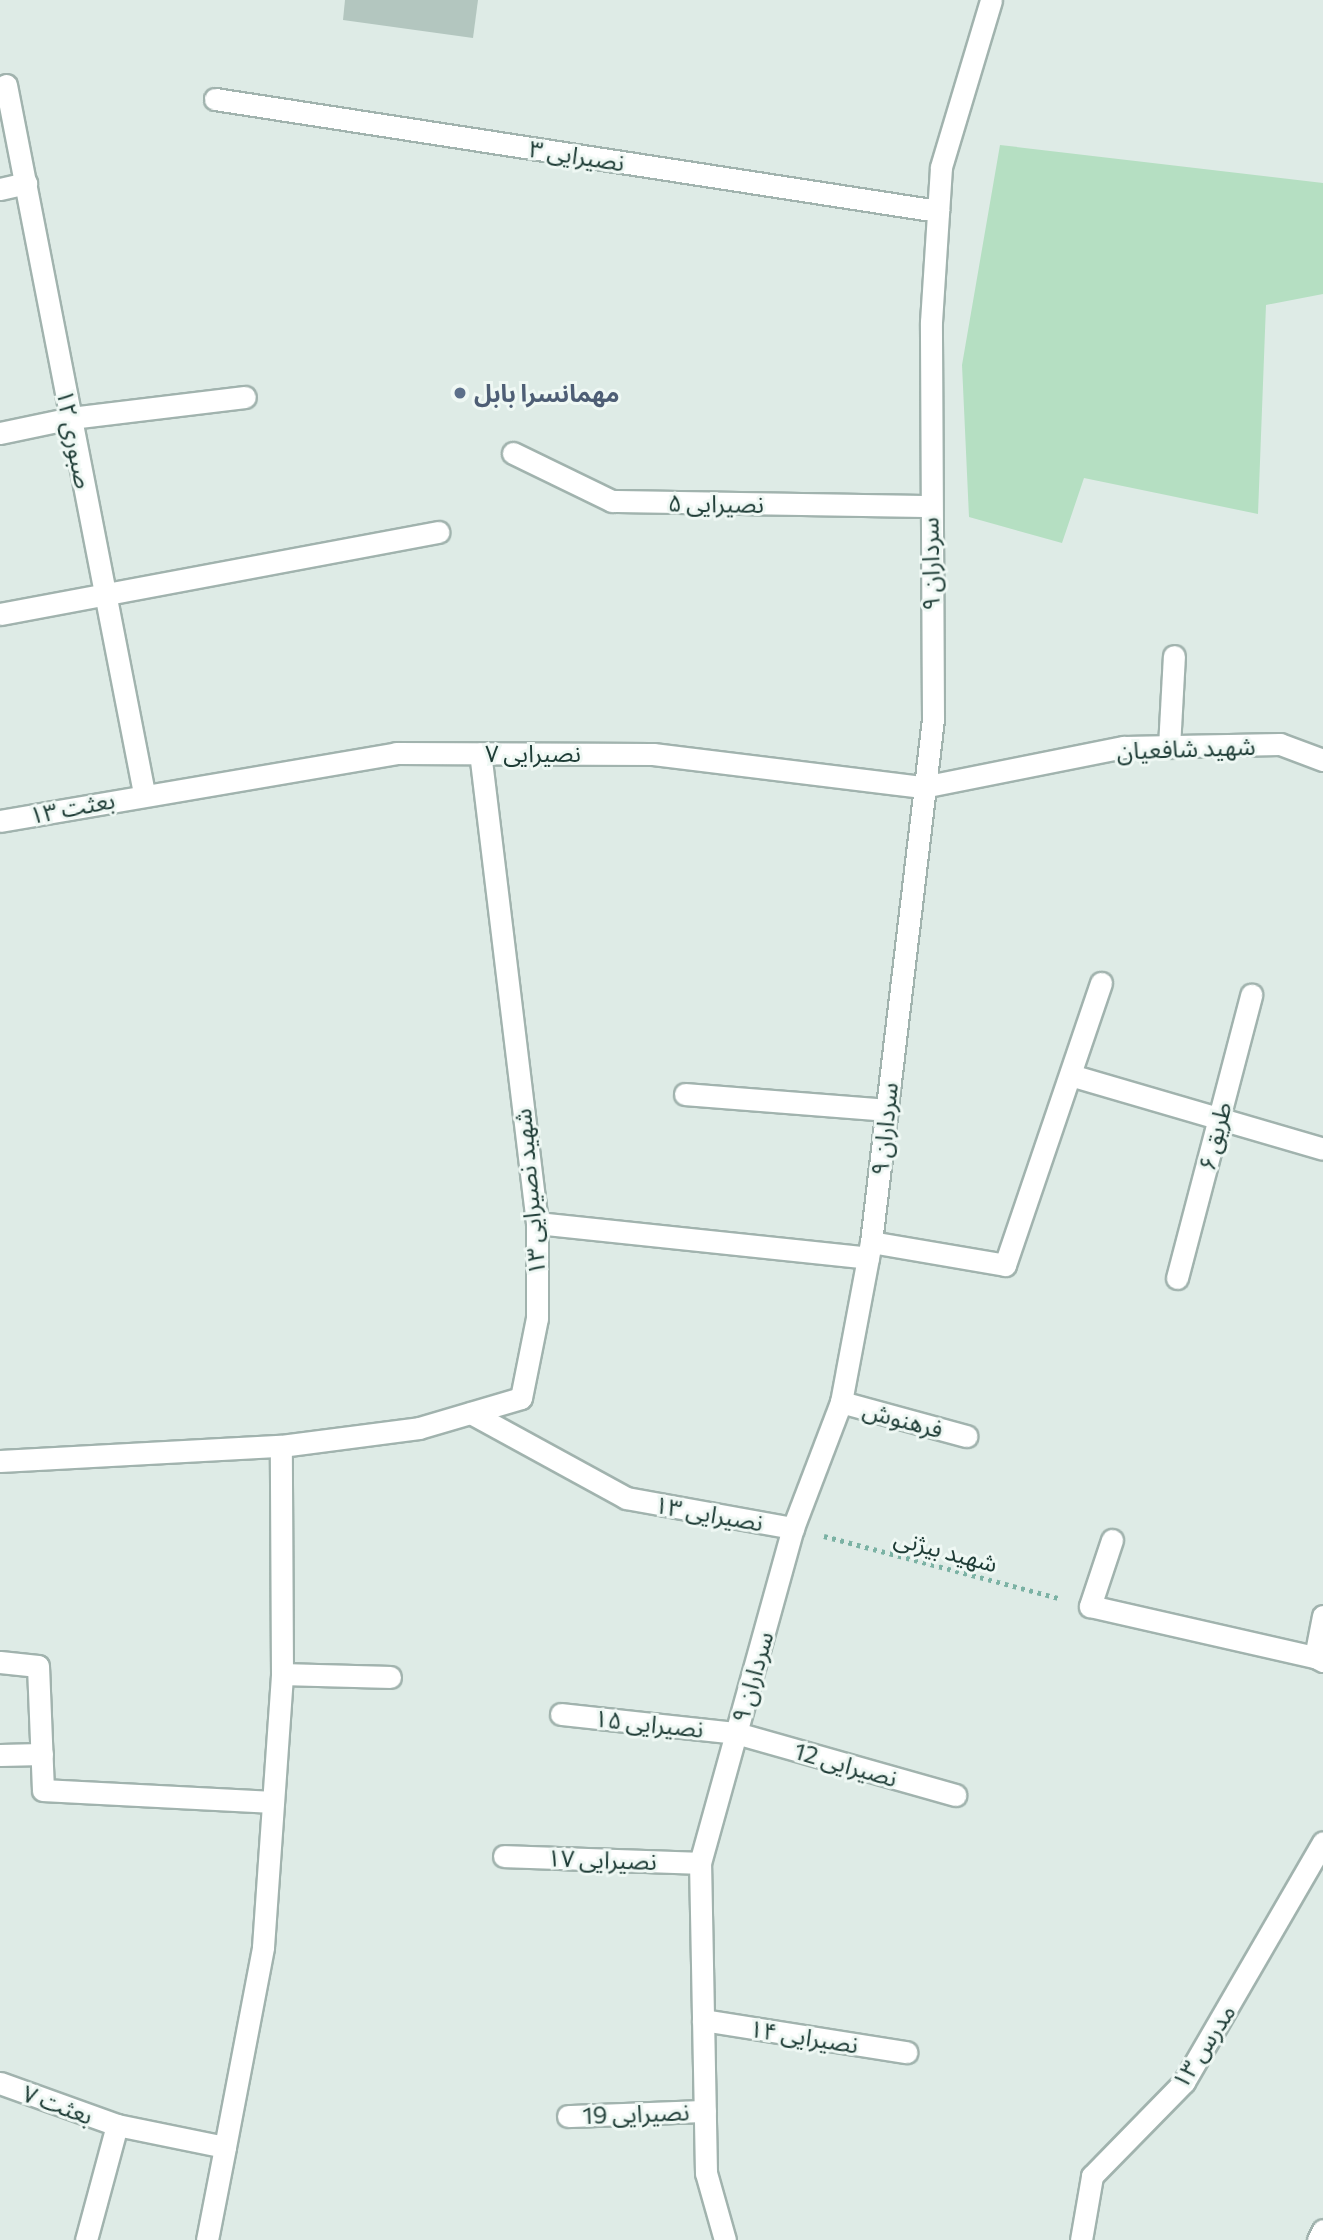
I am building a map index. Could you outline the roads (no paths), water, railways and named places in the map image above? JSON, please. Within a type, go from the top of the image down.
[{"type":"street","name":"سرداران ۹","points":[[725,2240],[706,2173],[700,1863],[793,1528],[841,1402],[870,1250],[933,719],[929,506],[938,211],[944,154],[991,0]]},
{"type":"street","name":"صبوری ۱۲","points":[[6,85],[144,793]]},
{"type":"street","name":"نصیرایی ۳","points":[[215,99],[938,211]]},
{"type":"street","points":[[0,189],[26,183]]},
{"type":"street","points":[[0,433],[71,418],[245,397]]},
{"type":"street","name":"نصیرایی ۵","points":[[513,453],[612,501],[929,506]]},
{"type":"street","points":[[0,614],[106,597],[438,532]]},
{"type":"street","points":[[1169,747],[1174,656]]},
{"type":"street","name":"شهید شافعیان","points":[[923,787],[1124,747],[1280,744],[1323,760]]},
{"type":"street","name":"نصیرایی ۷","points":[[144,793],[397,752],[653,754],[923,787]]},
{"type":"street","name":"شهید نصیرایی ۱۳","points":[[0,1461],[281,1446],[419,1428],[521,1398],[537,1318],[537,1223],[480,753]]},
{"type":"street","name":"بعثت ۱۳","points":[[0,821],[144,793]]},
{"type":"street","points":[[537,1223],[870,1250],[1005,1265],[1074,1076],[1101,983]]},
{"type":"street","name":"طریق ۶","points":[[1177,1278],[1251,995]]},
{"type":"street","points":[[1074,1076],[1219,1122],[1323,1149]]},
{"type":"street","points":[[685,1094],[887,1110]]},
{"type":"street","name":"فرهنوش","points":[[841,1402],[966,1436]]},
{"type":"street","name":"نصیرایی ۱۳","points":[[471,1413],[625,1498],[793,1528]]},
{"type":"street","points":[[207,2240],[263,1947],[282,1674],[281,1446]]},
{"type":"street","points":[[1112,1540],[1090,1606],[1319,1659],[1323,1616]]},
{"type":"street","points":[[0,1662],[38,1666],[43,1790],[273,1802]]},
{"type":"street","points":[[282,1674],[390,1677]]},
{"type":"street","name":"نصیرایی ۱۵","points":[[561,1714],[736,1732]]},
{"type":"street","name":"نصیرایی 12","points":[[736,1732],[955,1795]]},
{"type":"street","points":[[0,1755],[41,1754]]},
{"type":"street","name":"مدرس ۱۳","points":[[1081,2240],[1092,2176],[1184,2082],[1317,1871],[1323,1842]]},
{"type":"street","name":"نصیرایی ۱۷","points":[[504,1856],[700,1863]]},
{"type":"street","name":"نصیرایی ۱۴","points":[[703,2020],[906,2052]]},
{"type":"street","name":"بعثت ۷","points":[[0,2083],[117,2125],[225,2147]]},
{"type":"street","name":"نصیرایی 19","points":[[568,2116],[705,2110]]},
{"type":"street","points":[[86,2240],[117,2125]]},
{"type":"street","points":[[1318,2240],[1323,2230]]},
{"type":"place","name":"مهمانسرا بابل","points":[[460,393]]}]
